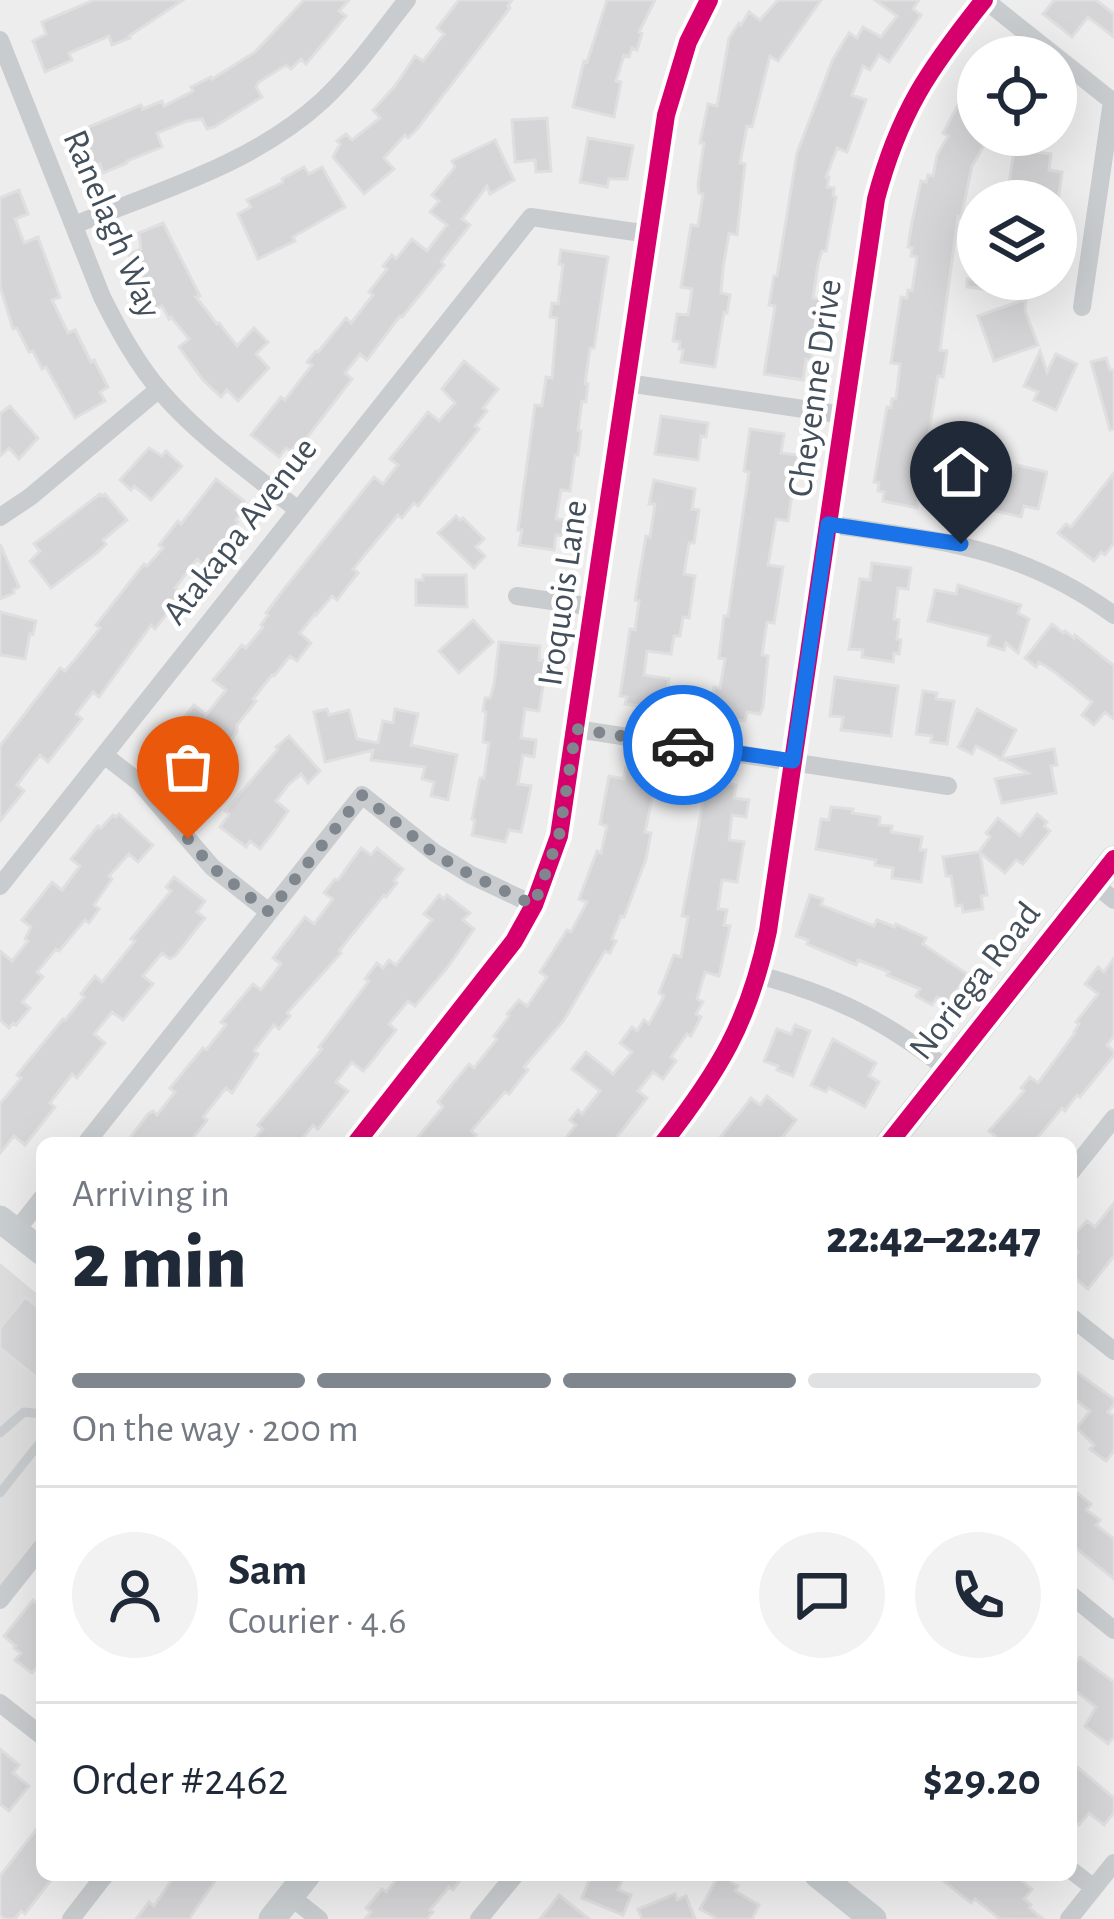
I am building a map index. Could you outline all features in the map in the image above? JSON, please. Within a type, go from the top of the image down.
[{"type":"street","points":[[74,225],[221,166],[277,135],[336,86],[407,0]]},
{"type":"street","name":"Iroquois Lane","points":[[361,1137],[514,940],[534,905],[559,836],[667,115],[688,42],[709,0]]},
{"type":"street","points":[[984,0],[1112,101],[1082,307]]},
{"type":"street","name":"Cheyenne Drive","points":[[668,1137],[714,1075],[740,1027],[759,975],[876,199],[886,162],[913,98],[984,0]]},
{"type":"street","name":"Ranelagh Way","points":[[0,40],[119,332],[159,389],[197,428],[298,510]]},
{"type":"street","name":"Atakapa Avenue","points":[[0,886],[531,217],[649,234]]},
{"type":"street","points":[[627,383],[844,415]]},
{"type":"street","points":[[0,517],[31,497],[159,389]]},
{"type":"street","points":[[828,524],[998,554],[1034,567],[1113,611]]},
{"type":"street","points":[[517,596],[594,607]]},
{"type":"street","points":[[576,729],[947,786]]},
{"type":"street","points":[[104,755],[140,783],[212,867],[269,912]]},
{"type":"street","points":[[91,1137],[362,795],[435,854],[534,905]]},
{"type":"street","name":"Noriega Road","points":[[894,1137],[947,1069],[1104,892],[1114,859]]},
{"type":"street","points":[[759,975],[862,1011],[947,1069]]},
{"type":"street","points":[[1077,1164],[1114,1118]]},
{"type":"street","points":[[36,1203],[7,1230],[36,1248]]},
{"type":"street","points":[[1077,1322],[1114,1351]]},
{"type":"street","points":[[0,1600],[36,1555]]},
{"type":"street","points":[[1077,1600],[1114,1630]]},
{"type":"street","points":[[0,1703],[36,1731]]},
{"type":"street","points":[[1069,1919],[1114,1863]]},
{"type":"street","points":[[1077,1875],[1094,1888]]},
{"type":"street","points":[[70,1919],[100,1881]]},
{"type":"street","points":[[479,1919],[510,1881]]},
{"type":"street","points":[[826,1881],[873,1919]]},
{"type":"street","points":[[272,1919],[299,1886],[319,1919]]},
{"type":"lane","points":[[0,1433],[24,1412],[36,1413]]},
{"type":"lane","points":[[0,1493],[36,1448]]},
{"type":"shaded area","points":[[0,1263],[36,1293],[36,1555],[0,1600]]},
{"type":"building","points":[[94,0],[183,0],[130,38],[112,45],[109,36],[69,53],[72,60],[45,72],[33,41],[46,34],[42,22]]},
{"type":"building","points":[[304,0],[349,0],[339,11],[346,16],[306,64],[301,59],[291,69],[286,65],[259,82],[256,87],[262,97],[214,127],[207,129],[202,119],[187,121],[157,133],[162,147],[103,173],[100,164],[86,169],[72,134],[141,105],[143,109],[162,101],[164,106],[193,91],[191,87],[255,52]]},
{"type":"building","points":[[459,0],[512,0],[418,128],[384,158],[394,169],[364,194],[333,157],[340,144],[337,141],[346,134],[352,140],[380,118],[373,110],[415,56],[423,61],[444,34],[437,28]]},
{"type":"building","points":[[607,0],[655,0],[639,32],[637,50],[632,48],[629,57],[624,55],[616,81],[621,82],[614,117],[573,107]]},
{"type":"building","points":[[778,0],[821,0],[778,61],[770,56],[752,127],[747,126],[737,235],[729,233],[723,268],[721,293],[730,295],[715,367],[681,362],[680,342],[673,341],[677,314],[688,315],[692,289],[681,287],[691,225],[698,226],[703,194],[698,184],[704,143],[700,143],[708,104],[717,106],[729,38],[739,23],[749,12],[760,20]]},
{"type":"building","points":[[875,0],[919,0],[913,9],[921,15],[889,62],[879,55],[870,70],[863,66],[852,95],[866,100],[847,152],[837,148],[826,177],[836,197],[826,251],[818,264],[813,298],[821,299],[803,380],[764,374],[775,306],[769,305],[797,153],[833,59],[849,33],[857,38],[863,27],[881,37],[897,16]]},
{"type":"building","points":[[1054,0],[1096,0],[1114,14],[1114,37],[1088,17],[1071,36],[1043,14]]},
{"type":"building","points":[[957,107],[957,156],[978,156],[969,180],[957,180],[957,223],[940,350],[947,351],[943,377],[938,376],[917,508],[883,501],[884,492],[874,482],[887,407],[896,399],[900,364],[891,363],[901,297],[907,298],[908,290],[912,291],[917,257],[911,256],[908,247],[912,222],[921,181],[933,176],[937,155],[948,136],[943,133]]},
{"type":"building","points":[[547,118],[551,171],[536,172],[535,160],[515,162],[512,120]]},
{"type":"building","points":[[588,138],[633,146],[627,179],[609,179],[607,187],[580,182]]},
{"type":"building","points":[[495,140],[514,180],[490,194],[487,186],[462,219],[470,225],[441,262],[444,265],[367,360],[360,354],[345,373],[352,379],[299,448],[286,448],[279,457],[251,435],[281,397],[285,400],[312,365],[307,362],[316,351],[346,318],[351,323],[373,295],[369,292],[392,255],[396,259],[412,239],[427,251],[447,225],[430,212],[439,201],[432,195],[455,167],[452,161]]},
{"type":"building","points":[[1013,156],[1051,156],[1049,170],[1062,172],[1061,180],[1010,180]]},
{"type":"building","points":[[304,167],[309,174],[322,167],[345,207],[258,259],[238,214],[251,207],[247,200]]},
{"type":"building","points":[[19,190],[28,214],[15,219],[24,243],[38,237],[60,297],[52,300],[68,333],[75,330],[108,387],[100,392],[105,401],[75,418],[46,367],[42,369],[17,328],[13,329],[0,286],[0,198]]},
{"type":"building","points":[[163,223],[200,296],[196,297],[217,324],[237,346],[254,328],[268,342],[256,354],[269,368],[238,401],[227,390],[221,397],[203,380],[179,347],[189,339],[162,306],[153,310],[145,293],[129,254],[141,249],[139,233]]},
{"type":"building","points":[[561,250],[608,257],[594,348],[590,348],[578,455],[570,491],[561,490],[556,519],[568,520],[566,536],[556,535],[554,550],[519,545],[522,530],[518,530],[535,405],[542,406],[546,377],[552,378],[557,318],[550,317],[552,303],[558,304]]},
{"type":"building","points":[[1026,300],[1025,311],[1038,345],[994,361],[978,316]]},
{"type":"building","points":[[1040,351],[1047,372],[1056,354],[1077,364],[1056,410],[1034,400],[1038,392],[1024,386]]},
{"type":"building","points":[[1106,358],[1114,370],[1114,429],[1110,430],[1091,362]]},
{"type":"building","points":[[464,361],[498,389],[483,408],[487,411],[475,426],[479,429],[418,506],[414,503],[402,518],[398,515],[382,534],[353,569],[358,573],[337,600],[332,596],[315,614],[300,633],[311,643],[297,661],[290,656],[272,675],[237,725],[237,732],[190,785],[164,764],[173,753],[162,745],[194,705],[206,715],[226,690],[213,680],[263,627],[266,613],[374,477],[383,484],[398,465],[390,459],[428,412],[439,421],[455,403],[442,389]]},
{"type":"building","points":[[10,406],[38,438],[19,459],[9,448],[0,456],[0,414]]},
{"type":"building","points":[[661,416],[708,423],[698,460],[655,454]]},
{"type":"building","points":[[750,429],[784,434],[781,453],[798,455],[788,521],[776,519],[768,565],[783,567],[774,623],[767,622],[762,655],[768,656],[763,707],[760,714],[747,712],[745,721],[717,717],[718,711],[711,710],[725,659],[719,658],[749,472],[744,471]]},
{"type":"building","points":[[149,448],[162,456],[166,451],[182,466],[151,500],[120,480]]},
{"type":"building","points":[[954,457],[1015,472],[1017,465],[1047,472],[1038,509],[1024,506],[1021,517],[963,503],[966,493],[946,487]]},
{"type":"building","points":[[1114,473],[1114,543],[1094,561],[1058,533],[1066,524],[1071,527]]},
{"type":"building","points":[[216,479],[244,501],[236,510],[238,522],[206,566],[197,559],[175,588],[182,594],[155,629],[151,625],[99,697],[93,692],[76,714],[82,719],[48,762],[40,755],[17,785],[24,791],[0,821],[0,746],[60,668],[65,671],[78,656],[100,628],[96,625]]},
{"type":"building","points":[[654,480],[695,489],[692,509],[699,510],[684,574],[695,576],[689,618],[683,617],[671,654],[647,651],[644,675],[669,679],[669,710],[625,704],[627,697],[620,696],[630,629],[635,630],[646,536],[650,537]]},
{"type":"building","points":[[100,494],[127,520],[103,540],[106,544],[98,552],[51,588],[30,561],[40,551],[34,544]]},
{"type":"building","points":[[456,516],[484,539],[476,547],[485,556],[474,568],[438,533]]},
{"type":"building","points":[[0,544],[19,587],[0,599]]},
{"type":"building","points":[[872,563],[911,568],[908,589],[898,588],[894,619],[899,620],[897,639],[901,640],[893,662],[862,657],[863,650],[849,649],[860,579],[870,580]]},
{"type":"building","points":[[423,575],[466,575],[467,607],[416,605],[416,580],[423,580]]},
{"type":"building","points":[[958,585],[1021,605],[1018,613],[1029,619],[1018,653],[1006,643],[1004,650],[988,645],[990,636],[928,621],[935,590],[956,594]]},
{"type":"building","points":[[0,612],[36,621],[25,659],[0,655]]},
{"type":"building","points":[[473,620],[493,642],[459,673],[439,651]]},
{"type":"building","points":[[1052,624],[1075,635],[1114,666],[1114,719],[1105,712],[1094,725],[1082,715],[1092,702],[1056,673],[1025,658]]},
{"type":"building","points":[[499,642],[540,646],[539,660],[547,661],[539,711],[525,709],[521,738],[536,740],[534,757],[523,755],[518,784],[531,786],[521,832],[509,830],[505,842],[472,835],[489,743],[483,742],[483,711],[494,685]]},
{"type":"building","points":[[835,677],[898,686],[891,736],[841,730],[843,717],[830,716]]},
{"type":"building","points":[[923,691],[937,693],[936,699],[954,701],[947,744],[916,734]]},
{"type":"building","points":[[327,709],[329,715],[349,710],[357,739],[378,743],[383,721],[393,723],[395,709],[418,714],[411,745],[457,755],[448,800],[431,796],[434,782],[422,779],[425,767],[371,760],[373,750],[325,762],[314,712]]},
{"type":"building","points":[[977,709],[1016,730],[1001,759],[976,746],[972,754],[958,747]]},
{"type":"building","points":[[289,736],[320,771],[308,783],[301,774],[288,785],[276,801],[288,811],[260,849],[250,841],[246,847],[220,827],[229,814],[225,811]]},
{"type":"building","points":[[1054,749],[1057,765],[1051,766],[1056,793],[1002,803],[995,779],[1028,773],[1001,759]]},
{"type":"building","points":[[626,767],[658,772],[645,832],[651,833],[646,859],[610,953],[605,951],[564,1020],[524,1067],[528,1070],[471,1131],[474,1137],[418,1137],[443,1107],[438,1102],[449,1088],[469,1064],[474,1068],[497,1039],[494,1036],[507,1014],[519,1000],[527,1006],[547,977],[540,972],[587,902],[579,899],[597,851],[601,853],[607,826],[600,824],[609,776],[624,779]]},
{"type":"building","points":[[707,780],[736,785],[734,798],[749,800],[746,817],[732,815],[729,840],[744,842],[737,882],[722,880],[718,909],[727,910],[724,925],[730,926],[719,976],[705,972],[697,999],[703,1002],[696,1014],[701,1017],[671,1057],[676,1061],[663,1079],[653,1072],[638,1091],[647,1098],[617,1137],[567,1137],[576,1125],[570,1120],[578,1110],[582,1114],[600,1091],[572,1069],[586,1052],[613,1074],[632,1052],[620,1043],[632,1027],[637,1031],[644,1020],[649,1024],[664,996],[659,993],[674,955],[681,957],[688,917],[682,916]]},
{"type":"building","points":[[831,807],[880,817],[879,825],[892,826],[891,832],[922,837],[920,850],[926,850],[921,882],[892,878],[893,868],[875,865],[876,860],[816,849],[821,819],[829,820]]},
{"type":"building","points":[[119,814],[153,845],[138,862],[129,854],[109,876],[112,879],[94,905],[99,909],[37,972],[43,977],[22,1002],[30,1008],[9,1028],[0,1020],[0,951],[12,961],[28,941],[31,927],[22,920],[52,882],[62,890],[80,866],[71,859],[98,826]]},
{"type":"building","points":[[1037,814],[1050,831],[1023,864],[1016,860],[1005,873],[980,853],[987,895],[981,896],[983,909],[963,912],[962,905],[956,906],[943,857],[979,852],[998,818],[1020,836]]},
{"type":"building","points":[[361,848],[371,855],[377,848],[403,869],[341,953],[287,1013],[290,1016],[279,1029],[274,1025],[232,1093],[226,1088],[194,1137],[131,1137],[148,1114],[157,1115],[175,1092],[170,1088],[226,1025],[221,1022],[253,984],[261,990],[281,964],[273,958],[305,917],[314,924],[333,899],[324,893]]},
{"type":"building","points":[[174,877],[205,901],[197,912],[205,918],[176,955],[170,959],[162,953],[143,976],[153,984],[123,1020],[112,1012],[94,1034],[105,1043],[77,1078],[72,1074],[50,1103],[55,1107],[25,1145],[14,1136],[0,1153],[0,1104],[21,1078],[17,1075],[84,997],[81,994],[95,976],[102,982],[135,941],[131,939],[171,891],[166,887]]},
{"type":"building","points":[[439,895],[444,899],[447,895],[470,913],[463,920],[474,929],[415,1006],[408,1001],[389,1024],[396,1030],[363,1071],[352,1062],[336,1082],[348,1091],[318,1129],[313,1125],[304,1137],[256,1137],[263,1129],[258,1125],[322,1049],[319,1047],[369,981],[365,979],[377,963],[383,968],[389,960],[396,965],[432,920],[424,914]]},
{"type":"building","points":[[810,895],[823,899],[821,905],[874,926],[877,920],[896,924],[926,938],[923,944],[967,974],[950,1002],[937,997],[932,1005],[916,996],[920,989],[887,975],[889,972],[858,960],[856,965],[796,936]]},
{"type":"building","points":[[1114,958],[1114,1036],[1107,1045],[1114,1055],[1080,1097],[1065,1111],[1062,1108],[1038,1137],[996,1137],[989,1131],[1024,1091],[1021,1088],[1030,1077],[1038,1083],[1098,994],[1085,984],[1098,967],[1104,972]]},
{"type":"building","points":[[795,1025],[810,1031],[793,1076],[764,1061],[777,1029],[791,1034]]},
{"type":"building","points":[[833,1039],[876,1063],[869,1076],[879,1082],[865,1107],[829,1088],[826,1092],[811,1085]]},
{"type":"building","points":[[767,1096],[796,1120],[783,1137],[721,1137],[751,1098],[760,1105]]},
{"type":"building","points":[[1114,1203],[1114,1256],[1088,1289],[1077,1280],[1077,1232],[1087,1221],[1095,1227]]},
{"type":"building","points":[[25,1297],[36,1305],[36,1377],[0,1348],[0,1328]]},
{"type":"building","points":[[1077,1372],[1114,1399],[1108,1412],[1114,1416],[1114,1451],[1106,1461],[1090,1449],[1094,1445],[1077,1428],[1090,1411],[1077,1401]]},
{"type":"building","points":[[1077,1493],[1091,1504],[1086,1510],[1100,1520],[1096,1525],[1114,1539],[1114,1579],[1077,1549]]},
{"type":"building","points":[[33,1600],[36,1602],[36,1669],[32,1673],[15,1660],[21,1653],[4,1636]]},
{"type":"building","points":[[1080,1657],[1114,1682],[1114,1737],[1108,1744],[1085,1726],[1096,1707],[1077,1692]]},
{"type":"building","points":[[0,1749],[19,1765],[13,1773],[29,1786],[9,1811],[0,1804]]},
{"type":"building","points":[[1077,1767],[1114,1798],[1114,1813],[1104,1825],[1089,1813],[1079,1825]]},
{"type":"building","points":[[36,1830],[36,1881],[50,1881],[25,1914],[21,1911],[15,1919],[0,1915],[0,1876]]},
{"type":"building","points":[[171,1881],[215,1881],[189,1919],[136,1919],[149,1902],[154,1906]]},
{"type":"building","points":[[395,1881],[460,1881],[453,1890],[449,1887],[427,1919],[365,1919],[371,1912],[366,1908],[382,1889],[386,1892]]},
{"type":"building","points":[[589,1881],[622,1881],[618,1890],[631,1895],[623,1915],[582,1898]]},
{"type":"building","points":[[716,1881],[732,1881],[738,1886],[735,1891],[759,1905],[752,1919],[718,1919],[700,1909]]},
{"type":"building","points":[[944,1881],[1022,1881],[1032,1889],[1024,1899],[1043,1919],[1000,1919],[975,1899],[971,1903]]},
{"type":"building","points":[[675,1894],[677,1900],[686,1896],[695,1919],[642,1919],[638,1909]]},
{"type":"building","points":[[559,1895],[589,1919],[540,1919]]},
{"type":"cycle path","points":[[361,1137],[514,941],[534,905],[559,836],[666,115],[688,42],[709,0]]},
{"type":"cycle path","points":[[667,1137],[729,1044],[751,992],[768,931],[876,199],[895,141],[918,93],[984,0]]},
{"type":"cycle path","points":[[894,1137],[1114,859]]},
{"type":"way so far","points":[[188,839],[212,867],[269,912],[362,795],[435,854],[534,905],[559,836],[576,729],[683,745]]},
{"type":"route","points":[[683,745],[793,761],[828,524],[961,544]]}]
